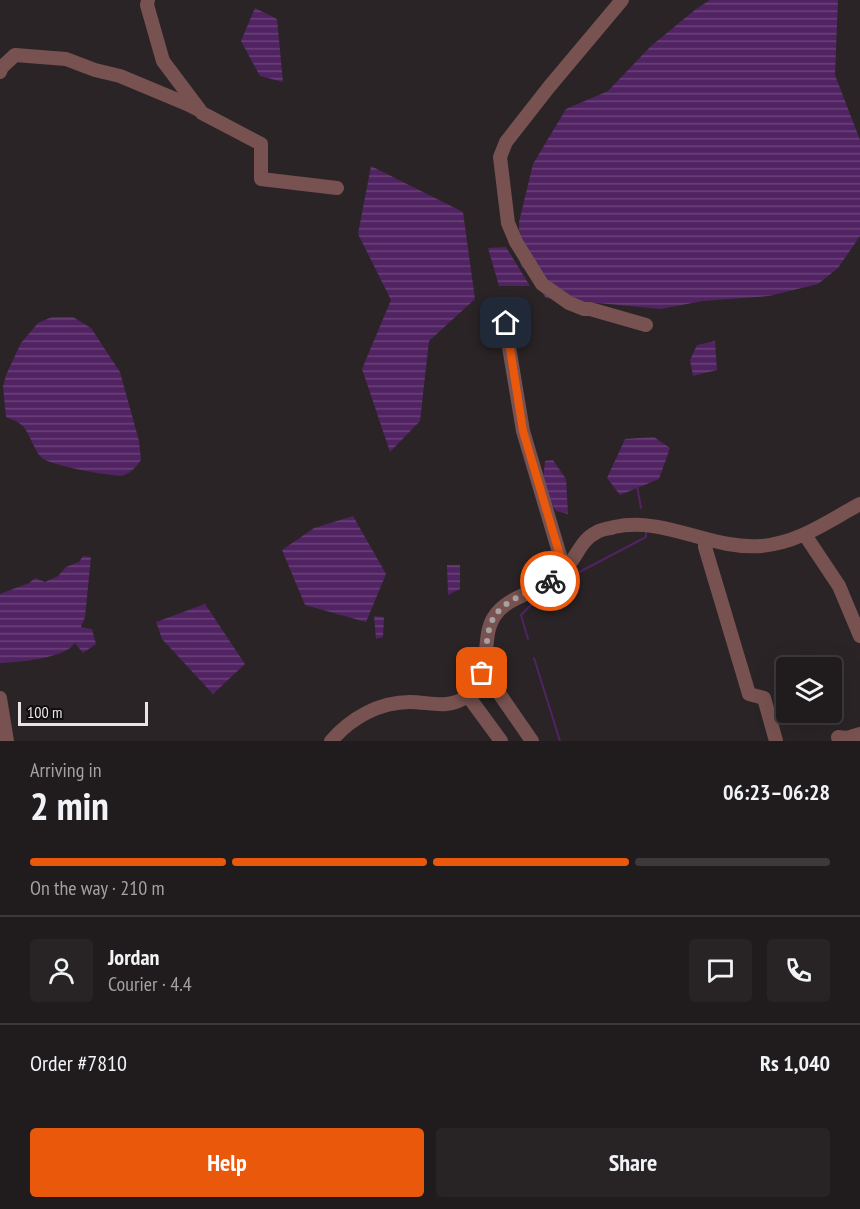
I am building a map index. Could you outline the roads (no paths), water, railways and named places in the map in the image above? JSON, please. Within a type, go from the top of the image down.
[{"type":"street","points":[[148,0],[147,5],[163,61],[202,113]]},
{"type":"street","points":[[622,0],[506,142],[500,157],[508,223],[516,242],[542,284],[569,303],[584,309],[646,325]]},
{"type":"street","points":[[0,52],[66,59],[120,76],[187,104],[261,144],[261,179],[337,188]]},
{"type":"street","points":[[0,72],[2,67],[15,55]]},
{"type":"street","points":[[506,323],[523,431],[564,569]]},
{"type":"street","points":[[331,741],[341,730],[360,716],[386,705],[410,702],[441,705],[456,703],[468,696],[477,686],[483,670],[489,628],[493,618],[501,608],[548,583],[564,569],[585,540],[598,531],[627,525],[652,526],[729,545],[759,547],[786,543],[805,535],[860,504]]},
{"type":"street","points":[[805,535],[839,586],[860,636]]},
{"type":"street","points":[[705,540],[708,558],[749,694],[764,698],[776,741]]},
{"type":"street","points":[[483,670],[532,741]]},
{"type":"street","points":[[468,696],[501,741]]},
{"type":"street","points":[[0,698],[7,741]]},
{"type":"street","points":[[838,741],[838,737],[847,738],[860,734]]},
{"type":"waterway","points":[[637,486],[641,508]]},
{"type":"waterway","points":[[570,577],[646,537],[646,532]]},
{"type":"waterway","points":[[528,639],[521,615],[543,593]]},
{"type":"waterway","points":[[534,658],[560,741]]}]
